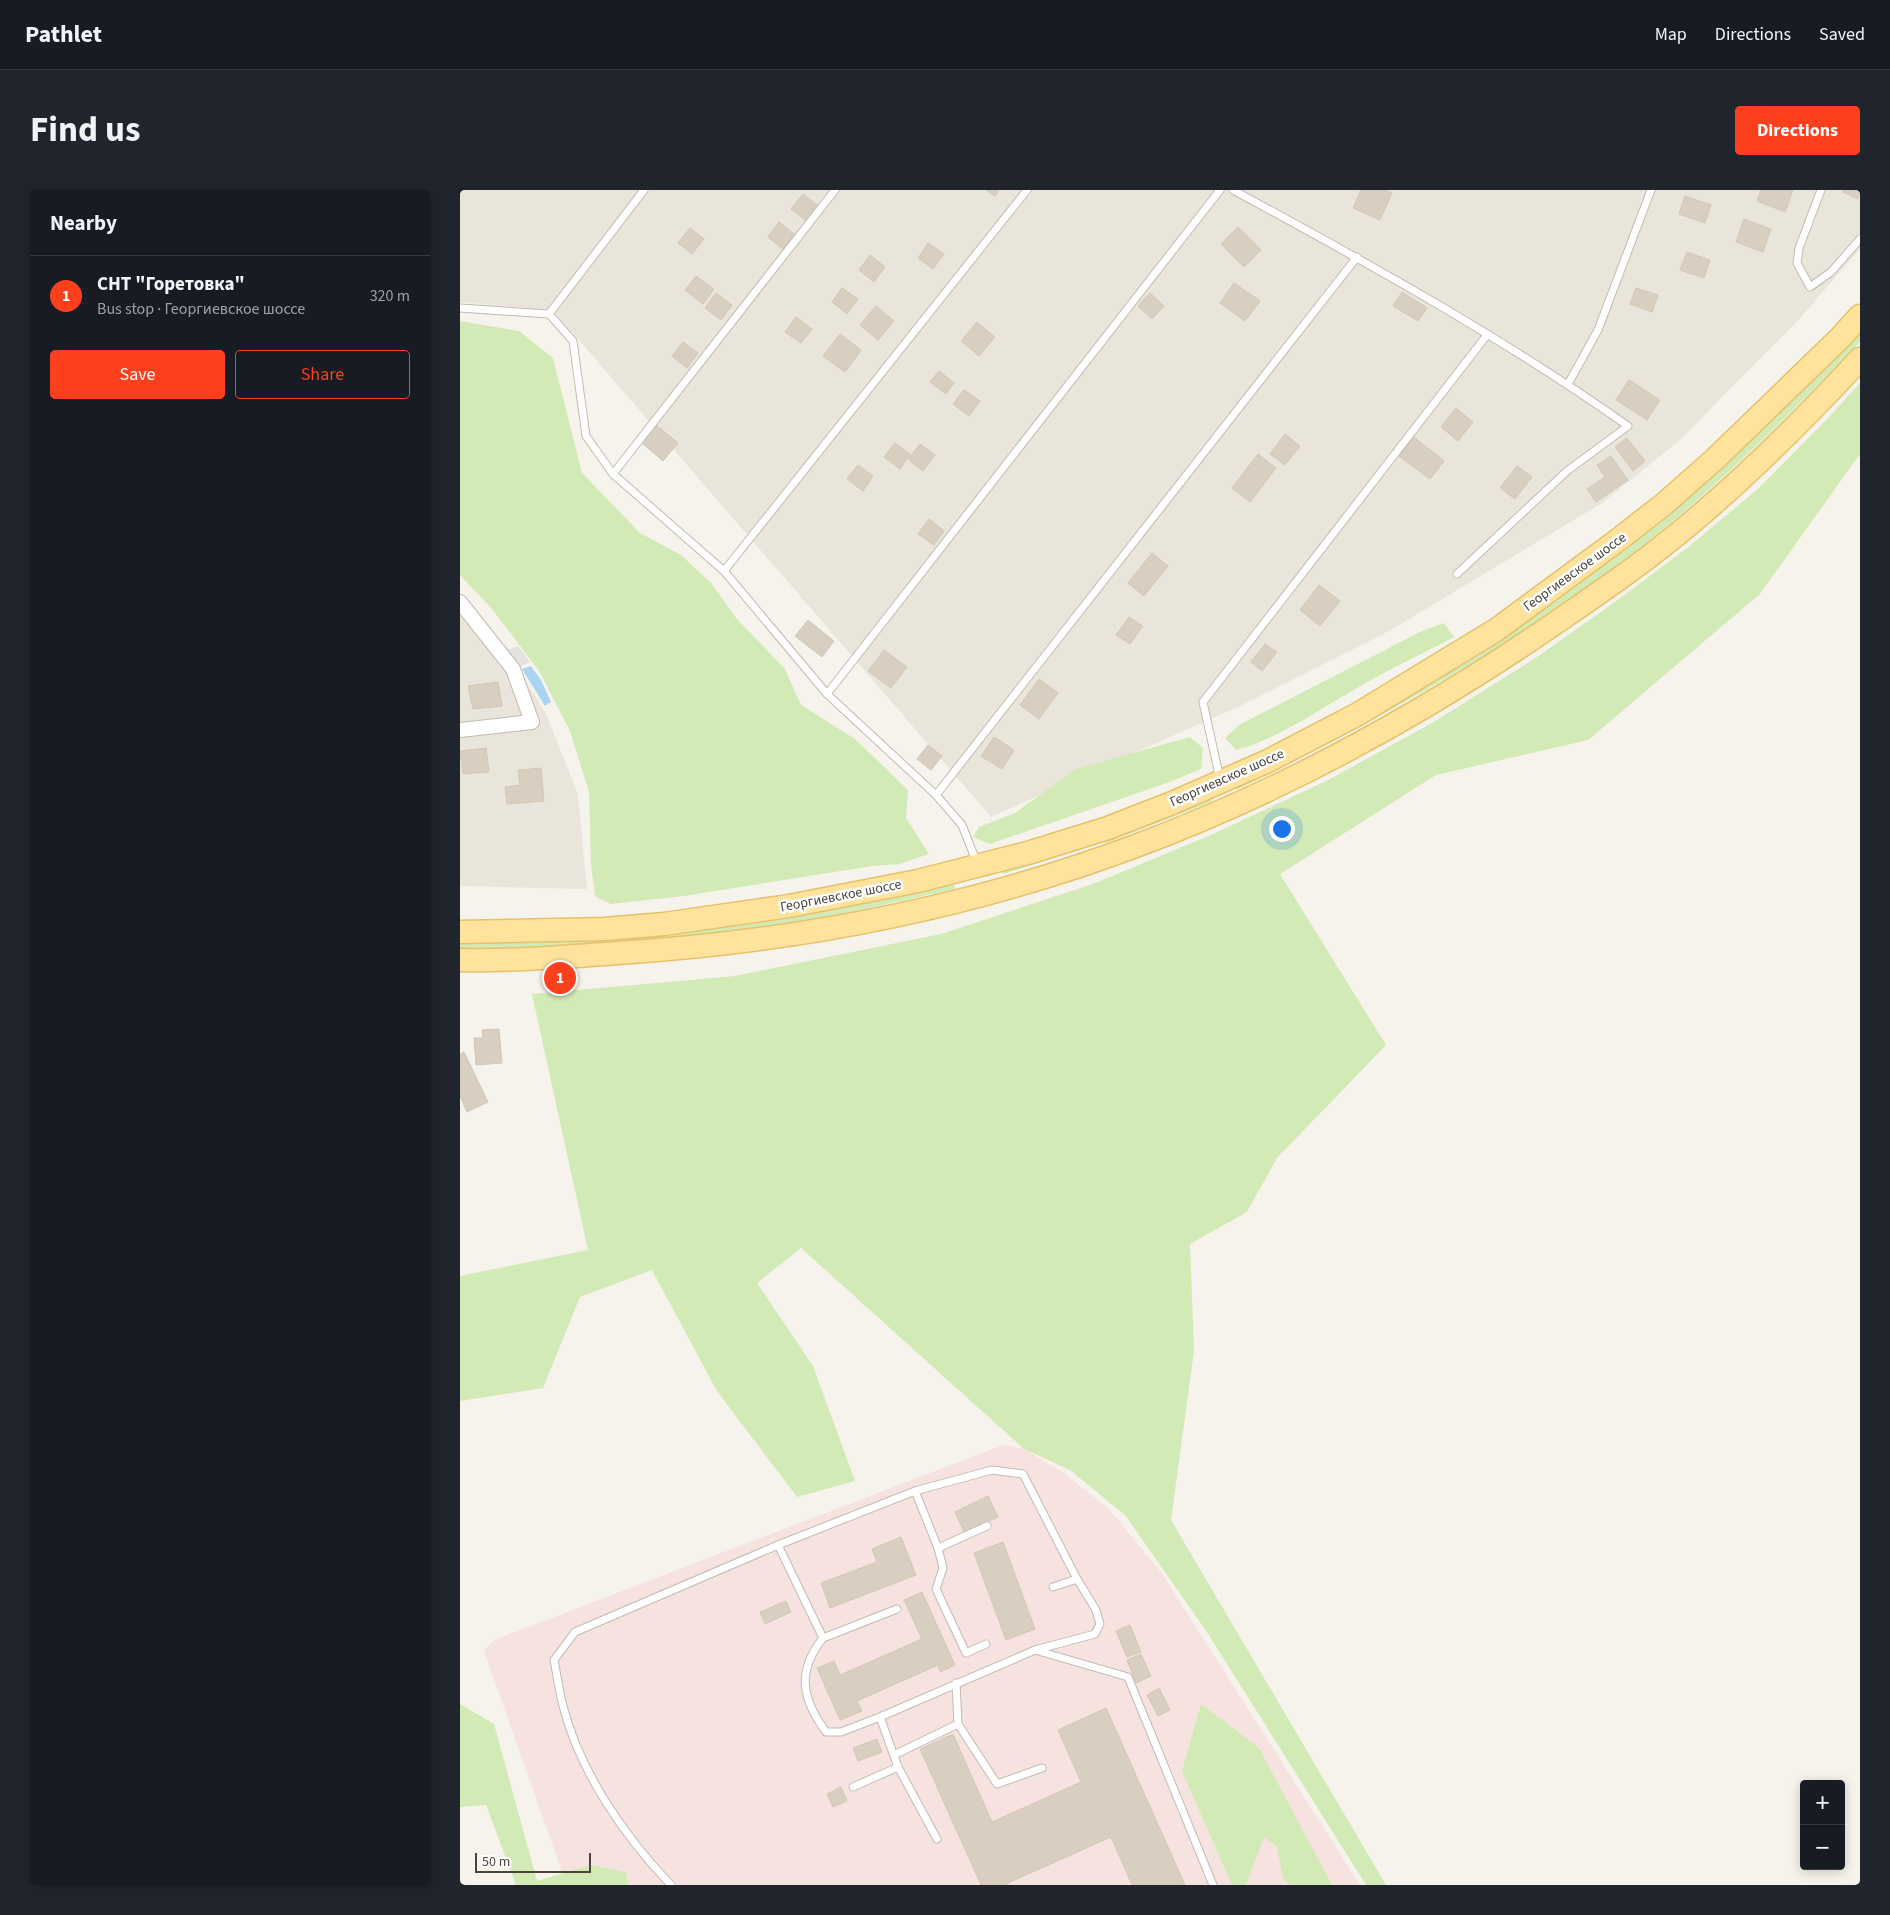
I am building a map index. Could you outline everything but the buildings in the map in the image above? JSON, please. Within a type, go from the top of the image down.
[{"type":"main road","name":"Георгиевское шоссе","points":[[460,932],[604,929],[673,923],[858,894],[979,867],[1108,828],[1268,761],[1358,714],[1496,630],[1618,540],[1664,504],[1755,422],[1860,316]]},
{"type":"main road","name":"Георгиевское шоссе","points":[[460,960],[539,958],[657,951],[810,931],[917,911],[1032,880],[1131,848],[1180,829],[1296,777],[1425,707],[1504,658],[1582,605],[1657,550],[1741,478],[1860,359]]},
{"type":"street","points":[[460,602],[513,669],[532,722],[460,730]]},
{"type":"lane","points":[[549,314],[644,190]]},
{"type":"lane","points":[[613,474],[835,190]]},
{"type":"lane","points":[[724,571],[1027,190]]},
{"type":"lane","points":[[828,694],[1220,190]]},
{"type":"lane","points":[[1233,190],[1357,257],[1568,384],[1628,426],[1567,471],[1457,574]]},
{"type":"lane","points":[[1568,384],[1598,330],[1651,190]]},
{"type":"lane","points":[[1821,190],[1799,248],[1797,262],[1810,287],[1831,272],[1860,239]]},
{"type":"lane","points":[[936,795],[1357,257]]},
{"type":"lane","points":[[460,308],[549,314],[574,342],[586,436],[613,474],[724,571],[828,694],[936,795],[962,825],[979,867]]},
{"type":"lane","points":[[1220,782],[1203,702],[1487,335]]},
{"type":"lane","points":[[671,1885],[645,1858],[602,1798],[578,1746],[563,1706],[554,1660],[575,1632],[778,1545],[915,1491],[992,1470],[1023,1474],[1076,1579],[1096,1610],[1100,1624],[1095,1634],[1035,1650],[880,1717],[841,1732],[826,1732],[816,1720],[804,1687],[805,1672],[813,1651],[823,1638],[897,1609]]},
{"type":"lane","points":[[915,1491],[938,1548],[943,1568],[936,1589],[966,1653],[986,1644]]},
{"type":"lane","points":[[938,1548],[987,1526]]},
{"type":"lane","points":[[778,1545],[823,1638]]},
{"type":"lane","points":[[1052,1587],[1076,1579]]},
{"type":"lane","points":[[1035,1650],[1128,1677],[1213,1885]]},
{"type":"lane","points":[[956,1683],[958,1724],[997,1784],[1042,1768]]},
{"type":"lane","points":[[880,1717],[898,1767],[936,1839]]},
{"type":"lane","points":[[894,1755],[958,1724]]},
{"type":"lane","points":[[853,1787],[898,1767]]},
{"type":"shaded area","points":[[460,190],[1860,190],[1860,249],[1802,316],[1679,441],[1602,503],[1391,630],[1244,704],[991,817],[552,310],[460,302]]},
{"type":"shaded area","points":[[460,595],[532,691],[546,714],[578,794],[587,889],[460,886]]},
{"type":"shaded area","points":[[518,646],[530,662],[517,668],[504,651]]},
{"type":"shaded area","points":[[1003,1445],[1024,1449],[1064,1473],[1109,1509],[1161,1572],[1360,1885],[570,1885],[566,1883],[484,1651],[494,1640]]},
{"type":"green space","points":[[460,321],[519,331],[553,358],[582,473],[640,533],[681,555],[712,584],[736,618],[785,669],[801,705],[855,739],[908,790],[906,818],[929,854],[899,864],[872,866],[684,896],[611,904],[595,896],[591,864],[589,792],[570,731],[539,671],[492,609],[460,575]]},
{"type":"green space","points":[[1860,331],[1860,342],[1750,452],[1663,529],[1587,587],[1491,651],[1391,710],[1238,789],[1232,789],[1496,642],[1570,591],[1668,516],[1818,375]]},
{"type":"green space","points":[[1860,383],[1860,454],[1760,594],[1588,740],[1436,775],[1280,874],[1386,1045],[1277,1158],[1247,1212],[1190,1244],[1194,1351],[1171,1520],[1386,1885],[1366,1885],[1207,1632],[1125,1515],[1070,1470],[1024,1449],[801,1248],[757,1283],[813,1366],[855,1481],[797,1497],[717,1391],[652,1270],[580,1297],[543,1388],[460,1401],[460,1276],[588,1250],[532,994],[735,976],[941,934],[1093,884],[1213,834],[1328,780],[1432,723],[1537,657],[1687,548],[1759,488]]},
{"type":"green space","points":[[1444,623],[1454,637],[1377,677],[1281,732],[1236,750],[1225,738],[1239,725],[1422,631]]},
{"type":"green space","points":[[1190,737],[1203,748],[1201,769],[1167,783],[990,844],[973,837],[979,827],[1015,813],[1076,769]]},
{"type":"green space","points":[[1214,796],[1211,802],[1106,843],[1102,841]]},
{"type":"green space","points":[[1085,842],[1085,848],[1003,874],[1001,867]]},
{"type":"green space","points":[[952,880],[955,889],[791,925],[659,942],[537,948],[460,948],[460,943],[658,935],[790,918]]},
{"type":"green space","points":[[460,1704],[494,1724],[537,1881],[591,1865],[626,1872],[628,1885],[516,1885],[486,1805],[460,1807]]},
{"type":"green space","points":[[1201,1704],[1259,1748],[1332,1885],[1290,1885],[1283,1878],[1277,1847],[1264,1837],[1246,1885],[1232,1885],[1182,1771]]},
{"type":"water","points":[[531,666],[541,680],[551,702],[545,706],[522,669]]},
{"type":"place","name":"СНТ \"Горетовка\"","points":[[560,978]]}]
